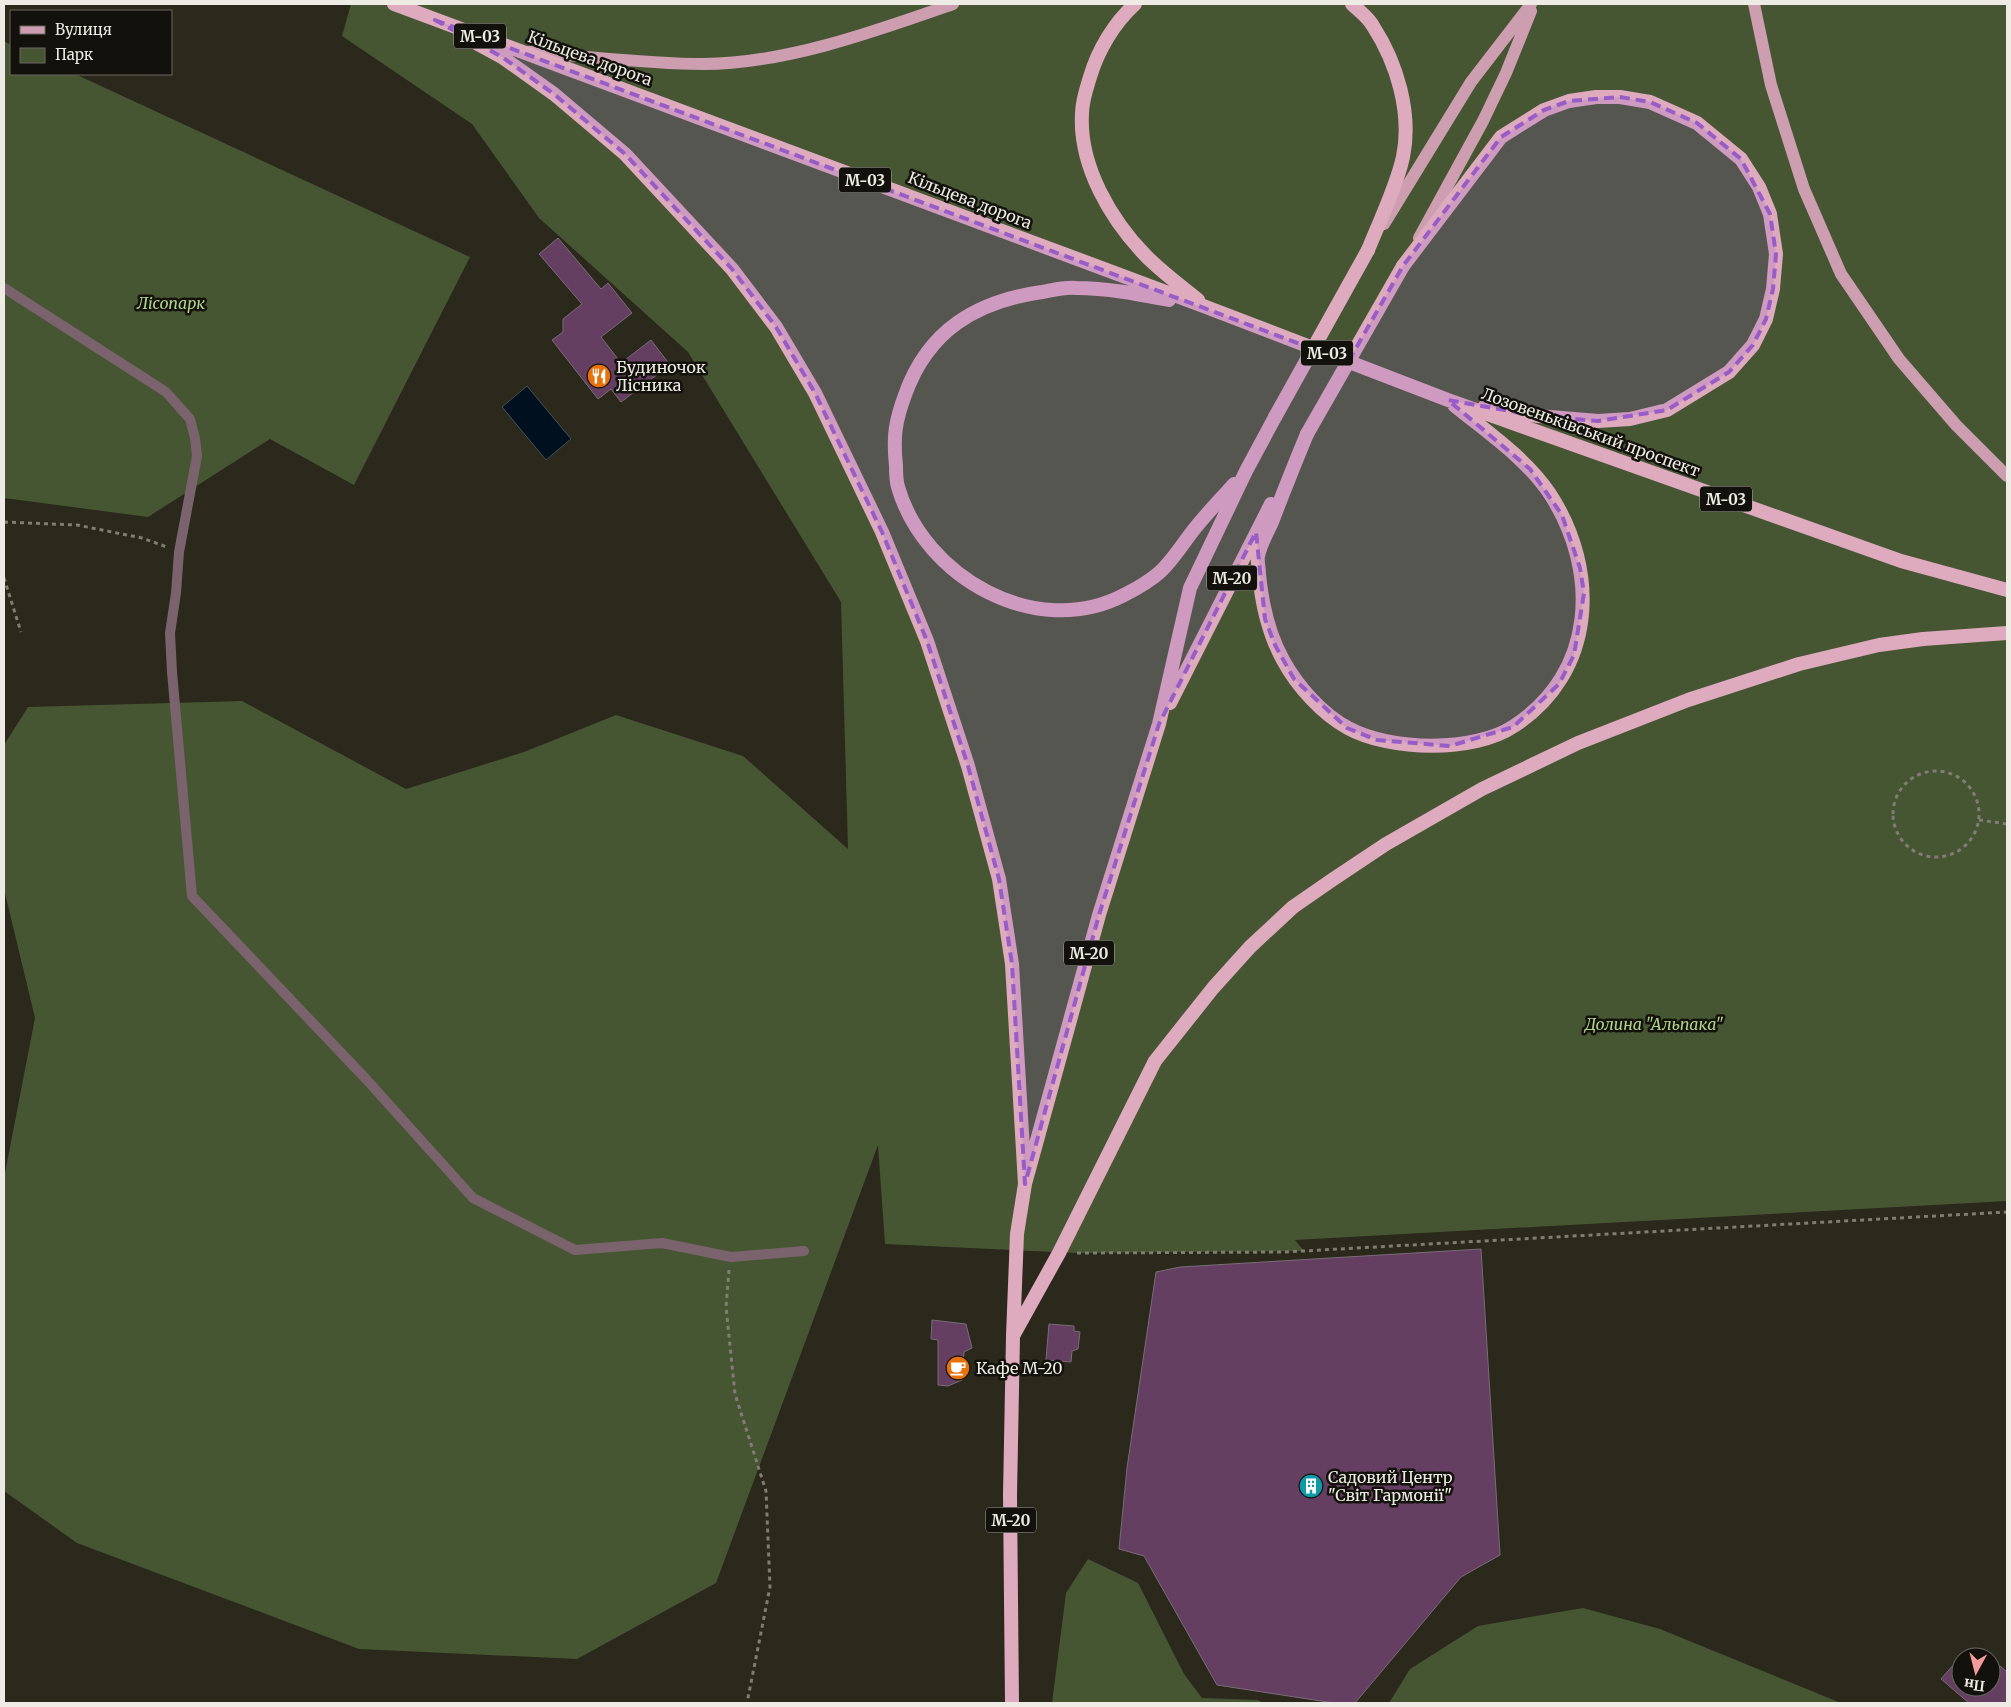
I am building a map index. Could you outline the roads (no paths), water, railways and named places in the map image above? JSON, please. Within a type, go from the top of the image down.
[{"type":"highway","name":"Кільцева дорога","points":[[394,4],[1206,307],[1448,400]]},
{"type":"highway","points":[[1135,4],[1116,26],[1095,60],[1084,98],[1082,134],[1097,186],[1114,217],[1146,256],[1206,307]]},
{"type":"highway","points":[[1352,4],[1372,24],[1391,58],[1402,96],[1406,128],[1403,157],[1399,171],[1368,250]]},
{"type":"highway","points":[[436,20],[502,58],[547,89],[625,154],[732,269],[776,327],[815,393],[882,532],[927,641],[968,766],[999,879],[1012,964],[1025,1184]]},
{"type":"highway","points":[[1403,266],[1501,136],[1544,110],[1569,101],[1596,96],[1620,96],[1650,102],[1697,122],[1741,159],[1759,187],[1770,214],[1776,254],[1773,289],[1766,319],[1754,345],[1729,372],[1667,410],[1630,419],[1598,421],[1538,416],[1448,400]]},
{"type":"highway","name":"М-20","points":[[1012,1703],[1010,1486],[1013,1336],[1017,1234],[1025,1184],[1099,915],[1159,724],[1190,588],[1246,471],[1368,250]]},
{"type":"highway","name":"М-20","points":[[1159,724],[1218,605],[1307,434],[1403,266]]},
{"type":"highway","points":[[1206,307],[1122,292],[1074,287],[1019,295],[979,308],[956,322],[929,349],[909,383],[899,410],[893,440],[898,486],[916,528],[935,553],[960,575],[1005,601],[1047,611],[1087,608],[1123,595],[1160,572],[1195,528],[1246,471]]},
{"type":"highway","points":[[1307,434],[1258,556],[1266,618],[1274,645],[1294,679],[1319,706],[1348,728],[1377,740],[1414,745],[1450,746],[1480,740],[1513,727],[1539,707],[1559,684],[1574,655],[1581,626],[1584,593],[1573,541],[1549,494],[1530,470],[1448,400]]},
{"type":"highway","name":"Лозовеньківський проспект","points":[[1448,400],[1901,561],[2007,590]]},
{"type":"highway","points":[[1013,1336],[1059,1253],[1156,1061],[1213,988],[1250,947],[1294,907],[1386,844],[1474,794],[1578,743],[1688,700],[1799,664],[1870,647],[1923,639],[2007,633]]},
{"type":"main road","points":[[524,52],[673,63],[704,64],[734,62],[767,58],[868,34],[953,4]]},
{"type":"main road","points":[[1368,250],[1471,82],[1532,4]]},
{"type":"main road","points":[[1403,266],[1483,121],[1506,72],[1532,4]]},
{"type":"main road","points":[[1754,4],[1771,84],[1804,189],[1841,274],[1899,359],[1956,425],[2007,476]]},
{"type":"lane","points":[[4,288],[166,392],[190,419],[197,456],[179,552],[176,593],[170,633],[192,896],[366,1079],[473,1198],[575,1250],[662,1243],[731,1257],[804,1251]]},
{"type":"water","points":[[527,386],[571,439],[546,460],[502,407]]},
{"type":"place","name":"Будиночок Лісника","points":[[599,376]]},
{"type":"place","name":"Кафе М-20","points":[[958,1368]]},
{"type":"place","name":"Садовий Центр \"Світ Гармонії\"","points":[[1311,1486]]},
{"type":"park label","name":"Лісопарк","points":[[171,303]]},
{"type":"park label","name":"Долина \"Альпака\"","points":[[1654,1024]]}]
